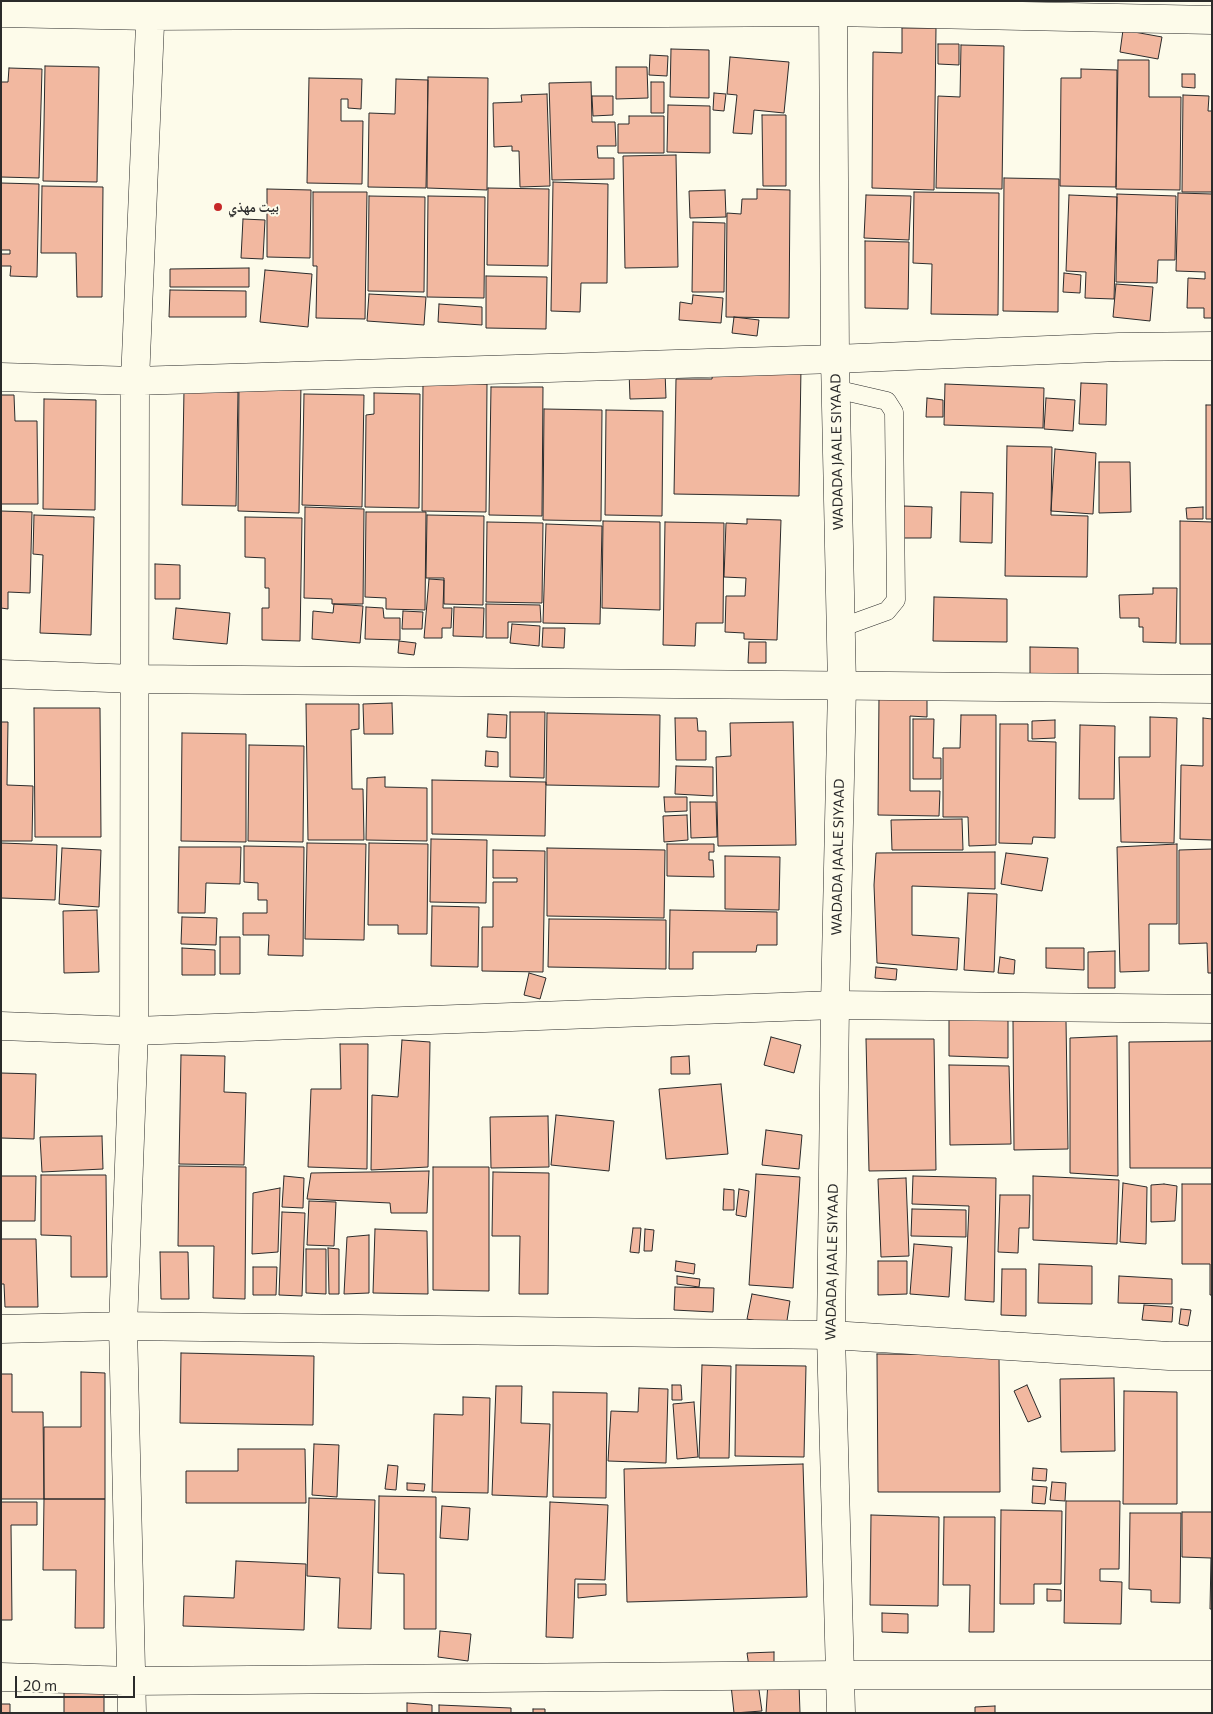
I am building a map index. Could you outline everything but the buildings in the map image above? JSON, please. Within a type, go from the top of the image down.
[{"type":"street","points":[[1,13],[151,8],[833,6],[1212,20]]},
{"type":"street","name":"WADADA JAALE SIYAAD","points":[[833,6],[835,389],[842,686],[835,1005],[831,1335],[841,1713]]},
{"type":"street","points":[[132,1713],[123,1326],[134,1032],[135,381],[151,8]]},
{"type":"street","points":[[1,377],[135,381],[835,359],[1119,347],[1212,346]]},
{"type":"street","points":[[1,674],[136,679],[1212,689]]},
{"type":"street","points":[[1,1026],[134,1032],[835,1005],[1212,1008]]},
{"type":"street","points":[[1,1328],[123,1326],[831,1335],[1169,1356],[1212,1356]]},
{"type":"street","points":[[1,1677],[132,1682],[840,1675],[1212,1675]]},
{"type":"lane","points":[[835,389],[887,401],[894,412],[896,600],[887,611],[840,628]]},
{"type":"place","name":"بيت مهذي","points":[[218,207]]}]
